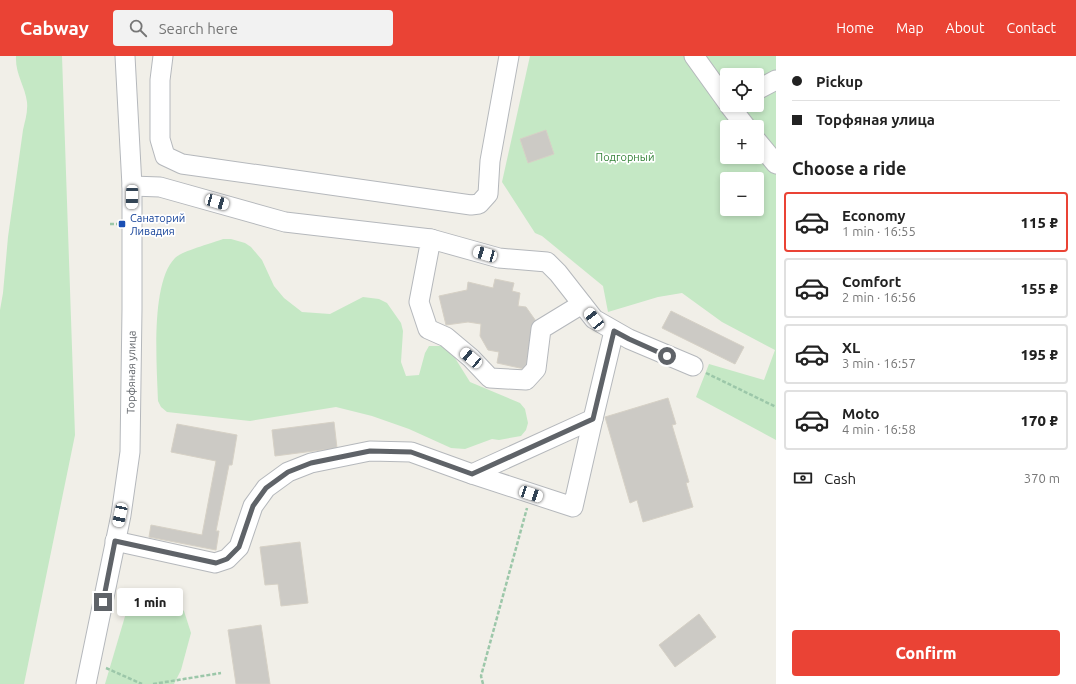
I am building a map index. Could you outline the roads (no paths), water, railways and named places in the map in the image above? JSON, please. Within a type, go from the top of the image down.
[{"type":"street","name":"Торфяная улица","points":[[86,684],[120,515],[130,452],[132,186],[125,56]]},
{"type":"street","points":[[163,56],[160,80],[160,139],[166,156],[182,164],[471,205],[479,204],[488,194],[490,161],[509,56]]},
{"type":"street","points":[[694,56],[720,92]]},
{"type":"street","points":[[764,86],[776,80]]},
{"type":"street","points":[[734,112],[741,120]]},
{"type":"street","points":[[764,149],[776,164]]},
{"type":"street","points":[[132,186],[160,187],[285,222],[431,239],[498,258],[547,262],[558,273],[594,319],[629,339],[693,366]]},
{"type":"street","points":[[431,239],[419,302],[428,329],[446,336],[471,358],[490,378],[526,380],[536,369],[541,329],[582,304]]},
{"type":"street","points":[[115,541],[216,563],[227,559],[239,547],[253,506],[266,488],[288,472],[311,463],[370,451],[411,452],[472,474],[573,507],[614,331]]},
{"type":"street","points":[[472,474],[593,419]]},
{"type":"place","name":"Санаторий Ливадия","points":[[122,224]]},
{"type":"park label","name":"Подгорный","points":[[625,157]]}]
